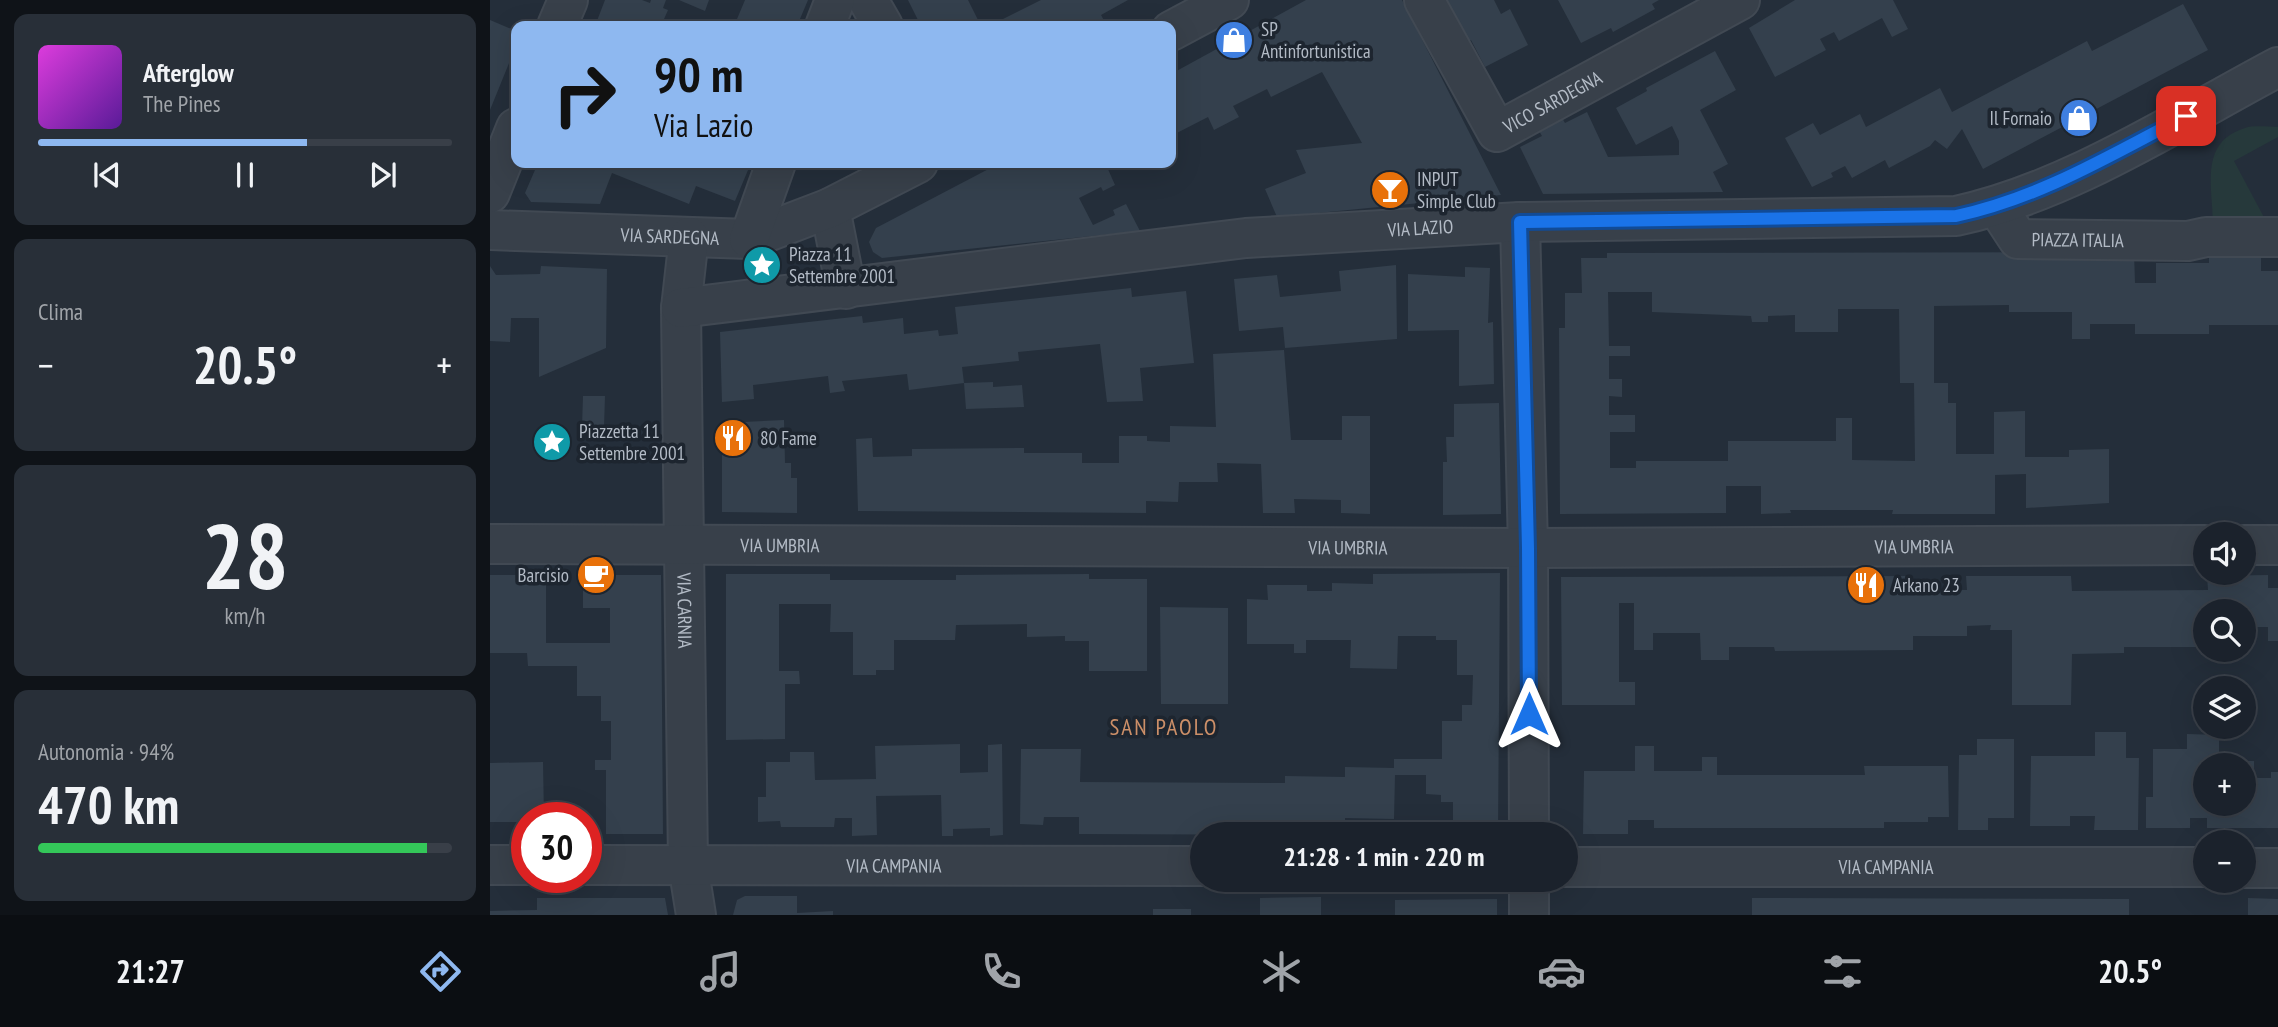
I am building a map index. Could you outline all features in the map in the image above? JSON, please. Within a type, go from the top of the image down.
[{"type":"street","points":[[559,21],[568,0]]},
{"type":"street","points":[[827,21],[835,0]]},
{"type":"street","points":[[868,0],[880,21]]},
{"type":"street","points":[[1176,28],[1229,0]]},
{"type":"street","name":"VICO SARDEGNA","points":[[1423,0],[1497,132],[1740,0]]},
{"type":"street","points":[[1997,207],[2048,188],[2278,67]]},
{"type":"street","points":[[490,193],[511,140]]},
{"type":"street","points":[[749,239],[774,168]]},
{"type":"street","name":"VIA SARDEGNA","points":[[490,230],[749,239],[830,208],[908,168]]},
{"type":"street","name":"VIA LAZIO","points":[[846,289],[1245,238],[1520,222],[1956,216],[1997,207]]},
{"type":"street","name":"PIAZZA ITALIA","points":[[1997,207],[2018,239],[2188,241],[2206,237],[2278,237]]},
{"type":"street","points":[[689,237],[681,308],[846,289],[830,208]]},
{"type":"street","points":[[1520,222],[1528,548],[1529,822]]},
{"type":"street","name":"VIA CARNIA","points":[[681,308],[688,865],[696,915]]},
{"type":"street","name":"VIA UMBRIA","points":[[490,544],[1528,548],[2193,545]]},
{"type":"street","points":[[2256,545],[2278,545]]},
{"type":"street","points":[[490,865],[511,865]]},
{"type":"street","name":"VIA CAMPANIA","points":[[602,865],[1190,866]]},
{"type":"street","name":"VIA CAMPANIA","points":[[1578,867],[2193,867]]},
{"type":"street","points":[[2256,867],[2278,867]]},
{"type":"street","points":[[1529,892],[1529,915]]},
{"type":"shaded area","points":[[2278,127],[2278,137],[2234,161],[2267,223],[2213,221],[2212,166],[2221,143],[2231,134],[2245,128]]},
{"type":"building","points":[[605,0],[642,0],[650,3],[651,0],[666,0],[663,8],[668,10],[663,21],[597,21]]},
{"type":"building","points":[[679,0],[709,0],[705,11]]},
{"type":"building","points":[[745,0],[808,0],[799,21],[737,19]]},
{"type":"building","points":[[908,0],[968,0],[978,21],[918,21]]},
{"type":"building","points":[[1041,0],[1128,0],[1101,15],[1104,21],[999,21]]},
{"type":"building","points":[[1306,0],[1402,0],[1501,195],[1277,217],[1265,189],[1306,173],[1296,150],[1362,143],[1322,72],[1271,97],[1267,89],[1233,106],[1239,117],[1214,130],[1208,117],[1176,133],[1176,71]]},
{"type":"building","points":[[1444,0],[1494,0],[1501,14],[1510,9],[1528,45],[1485,67],[1471,40],[1466,42]]},
{"type":"building","points":[[1558,0],[1659,0],[1652,4],[1655,9],[1613,32],[1611,28],[1581,43]]},
{"type":"building","points":[[1795,0],[1893,0],[1908,29],[1892,37],[1882,18],[1839,41],[1834,32],[1820,39],[1826,50],[1775,77],[1749,28]]},
{"type":"building","points":[[2183,4],[2208,50],[1983,169],[1962,129],[1947,149],[1935,140],[1930,146],[1889,168],[1885,160],[1852,178],[1845,166],[1831,173],[1833,177],[1812,187],[1785,138],[1813,123],[1820,135],[1860,114],[1866,127],[1940,88],[1952,112],[2087,41],[2092,51]]},
{"type":"building","points":[[490,20],[511,29],[511,58],[490,110]]},
{"type":"building","points":[[1715,51],[1736,90],[1700,110],[1728,164],[1713,172],[1723,192],[1543,194],[1520,147],[1542,136],[1538,129],[1562,118],[1565,123],[1587,112],[1608,157],[1679,155],[1679,141],[1672,126],[1636,145],[1616,108],[1647,91],[1646,88]]},
{"type":"building","points":[[536,168],[749,168],[735,201],[696,186],[689,204],[612,173],[600,204],[531,202],[525,193]]},
{"type":"building","points":[[990,168],[1107,168],[1115,185],[1103,191],[1101,187],[1079,198],[1093,225],[1115,215],[1113,210],[1126,204],[1140,231],[882,258],[873,252],[869,242],[876,228]]},
{"type":"building","points":[[2134,252],[2135,283],[2156,283],[2156,263],[2209,263],[2209,253],[2261,253],[2261,271],[2278,271],[2278,325],[2209,325],[2209,334],[2135,334],[2135,324],[2090,324],[2090,339],[2072,339],[2072,312],[2009,312],[2009,305],[1934,306],[1934,383],[1948,383],[1948,403],[1956,403],[1956,454],[1994,454],[1994,412],[2025,411],[2025,457],[2069,457],[2069,450],[2109,449],[2109,503],[2026,508],[2026,474],[1995,475],[1995,514],[1790,510],[1791,513],[1761,514],[1761,486],[1726,486],[1726,513],[1560,514],[1559,328],[1565,328],[1565,293],[1582,293],[1581,258],[1607,258],[1607,253]],"holes":[[[1608,292],[1652,292],[1652,312],[1751,316],[1752,322],[1768,322],[1768,316],[1795,315],[1795,332],[1838,332],[1838,309],[1899,309],[1900,383],[1914,383],[1915,461],[1852,460],[1852,418],[1836,418],[1836,441],[1728,441],[1728,461],[1636,461],[1636,468],[1610,468],[1610,432],[1635,432],[1635,415],[1609,415],[1609,396],[1622,397],[1622,379],[1609,379],[1609,356],[1630,356],[1630,346],[1609,346]]]},
{"type":"building","points":[[1396,265],[1397,339],[1285,348],[1283,327],[1239,331],[1234,279],[1277,275],[1280,297],[1341,291],[1339,271]]},
{"type":"building","points":[[490,266],[496,275],[540,274],[541,266],[607,269],[606,348],[539,377],[539,318],[511,318],[510,342],[490,341]]},
{"type":"building","points":[[1465,267],[1490,268],[1488,323],[1493,322],[1494,384],[1459,386],[1459,330],[1408,331],[1408,274],[1465,277]]},
{"type":"building","points":[[1131,288],[1132,297],[1186,291],[1194,363],[1140,368],[1143,401],[1107,402],[1100,344],[1018,352],[1019,361],[962,367],[964,383],[909,390],[907,374],[842,381],[845,391],[830,393],[828,376],[753,385],[754,399],[722,402],[720,332],[862,316],[863,323],[903,318],[904,334],[938,330],[939,336],[958,334],[955,307]]},
{"type":"building","points":[[1284,350],[1291,440],[1342,440],[1342,416],[1370,416],[1370,514],[1341,513],[1341,500],[1294,499],[1295,513],[1263,513],[1261,464],[1217,463],[1218,482],[1179,482],[1178,502],[1146,501],[1146,513],[858,511],[856,439],[872,438],[873,457],[912,456],[912,449],[1024,448],[1024,453],[1082,453],[1082,463],[1119,463],[1119,436],[1147,436],[1147,441],[1170,442],[1170,426],[1216,427],[1213,354]]},
{"type":"building","points":[[993,382],[993,387],[1022,385],[1024,407],[966,409],[964,383]]},
{"type":"building","points":[[583,396],[605,396],[604,427],[582,427]]},
{"type":"building","points":[[1499,403],[1501,514],[1443,515],[1443,462],[1447,462],[1446,437],[1454,437],[1454,404]]},
{"type":"building","points":[[784,420],[785,463],[791,463],[791,478],[797,478],[797,513],[722,512],[722,423]]},
{"type":"building","points":[[1500,573],[1498,822],[1453,822],[1453,802],[1441,802],[1441,795],[1426,794],[1426,775],[1395,775],[1394,819],[1345,818],[1345,822],[1190,822],[1190,834],[1079,834],[1079,817],[1044,817],[1043,825],[1020,824],[1021,749],[1081,749],[1080,782],[1285,783],[1285,776],[1345,777],[1345,767],[1394,768],[1394,759],[1442,759],[1442,721],[1462,721],[1462,705],[1472,705],[1473,675],[1457,675],[1457,640],[1436,640],[1436,636],[1398,636],[1397,669],[1350,668],[1351,640],[1306,640],[1306,653],[1294,653],[1294,644],[1247,644],[1247,599],[1268,600],[1267,585],[1307,585],[1307,591],[1332,591],[1332,583],[1373,584],[1373,574]]},
{"type":"building","points":[[726,574],[830,574],[830,580],[956,580],[956,575],[1089,574],[1089,579],[1147,579],[1147,671],[1089,671],[1089,641],[1065,641],[1065,636],[1027,637],[1027,624],[956,625],[955,640],[894,640],[894,670],[876,670],[876,675],[853,675],[853,632],[830,632],[831,604],[779,604],[779,671],[799,671],[800,684],[785,684],[785,739],[726,740]]},
{"type":"building","points":[[490,575],[546,575],[546,643],[610,643],[610,608],[583,608],[583,589],[602,589],[602,575],[661,575],[663,834],[606,834],[606,770],[595,770],[595,760],[611,760],[611,721],[601,721],[601,696],[577,696],[577,666],[528,666],[527,653],[490,653]]},
{"type":"building","points":[[2256,575],[2268,575],[2268,588],[2278,588],[2278,641],[2268,641],[2268,627],[2256,627],[2256,599],[2193,599],[2193,647],[2124,647],[2124,653],[2072,654],[2071,705],[2012,705],[2012,630],[1990,630],[1991,625],[1967,626],[1967,636],[1913,636],[1913,650],[1775,651],[1774,647],[1729,647],[1729,660],[1701,660],[1700,633],[1653,633],[1653,650],[1634,650],[1634,603],[1619,603],[1619,682],[1635,682],[1635,705],[1562,705],[1561,577],[1912,576],[1912,590],[1967,590],[1966,576],[2071,576],[2072,591],[2208,590],[2208,585],[2256,585]]},
{"type":"building","points":[[1160,607],[1228,608],[1228,704],[1161,704]]},
{"type":"building","points":[[2095,732],[2126,732],[2126,758],[2139,758],[2138,830],[2094,830],[2095,816],[2070,816],[2070,826],[2030,826],[2031,756],[2095,756]]},
{"type":"building","points":[[2187,734],[2193,734],[2193,739],[2219,739],[2219,753],[2193,753],[2193,816],[2256,816],[2256,778],[2271,778],[2271,772],[2278,772],[2278,828],[2207,828],[2207,818],[2190,818],[2190,828],[2146,828],[2146,797],[2153,797],[2153,749],[2187,749]]},
{"type":"building","points":[[1977,739],[2014,739],[2014,818],[1988,818],[1988,830],[1958,830],[1959,755],[1977,755]]},
{"type":"building","points":[[960,744],[960,773],[988,772],[988,745],[1002,744],[1003,835],[990,836],[990,828],[953,829],[953,836],[942,836],[941,795],[876,796],[877,835],[852,836],[852,818],[835,818],[834,827],[781,827],[780,821],[758,822],[758,797],[766,797],[766,762],[790,762],[790,752],[814,752],[815,780],[876,779],[875,746]]},
{"type":"building","points":[[1635,746],[1654,746],[1654,771],[1702,771],[1702,757],[1717,757],[1717,775],[1865,775],[1864,766],[1948,766],[1949,817],[1928,817],[1928,822],[1884,822],[1884,828],[1654,828],[1654,820],[1628,820],[1628,834],[1583,834],[1584,771],[1635,771]]},
{"type":"building","points":[[543,762],[544,802],[511,802],[511,822],[490,822],[490,763]]},
{"type":"building","points":[[745,896],[797,896],[797,913],[833,911],[833,915],[733,915],[737,900]]},
{"type":"building","points":[[1321,897],[1321,915],[1260,915],[1260,898]]},
{"type":"building","points":[[537,898],[665,898],[668,915],[490,915],[490,911],[537,910]]},
{"type":"building","points":[[1752,898],[2129,899],[2129,915],[1752,915]]},
{"type":"building","points":[[2248,898],[2278,899],[2278,915],[2248,915]]},
{"type":"building","points":[[1497,899],[1497,915],[1395,915],[1395,900]]},
{"type":"building","points":[[1153,909],[1191,909],[1191,915],[1153,915]]},
{"type":"place","name":"SP Antinfortunistica","points":[[1234,40]]},
{"type":"place","name":"Il Fornaio","points":[[2079,118]]},
{"type":"place","name":"INPUT Simple Club","points":[[1390,190]]},
{"type":"place","name":"Piazza 11 Settembre 2001","points":[[762,265]]},
{"type":"place","name":"80 Fame","points":[[733,438]]},
{"type":"place","name":"Piazzetta 11 Settembre 2001","points":[[552,442]]},
{"type":"place","name":"Barcisio","points":[[596,575]]},
{"type":"place","name":"Arkano 23","points":[[1866,585]]},
{"type":"district","name":"SAN PAOLO","points":[[1164,726]]},
{"type":"route","points":[[1529,714],[1520,222],[1956,216],[1997,207],[2048,188],[2186,116]]}]
